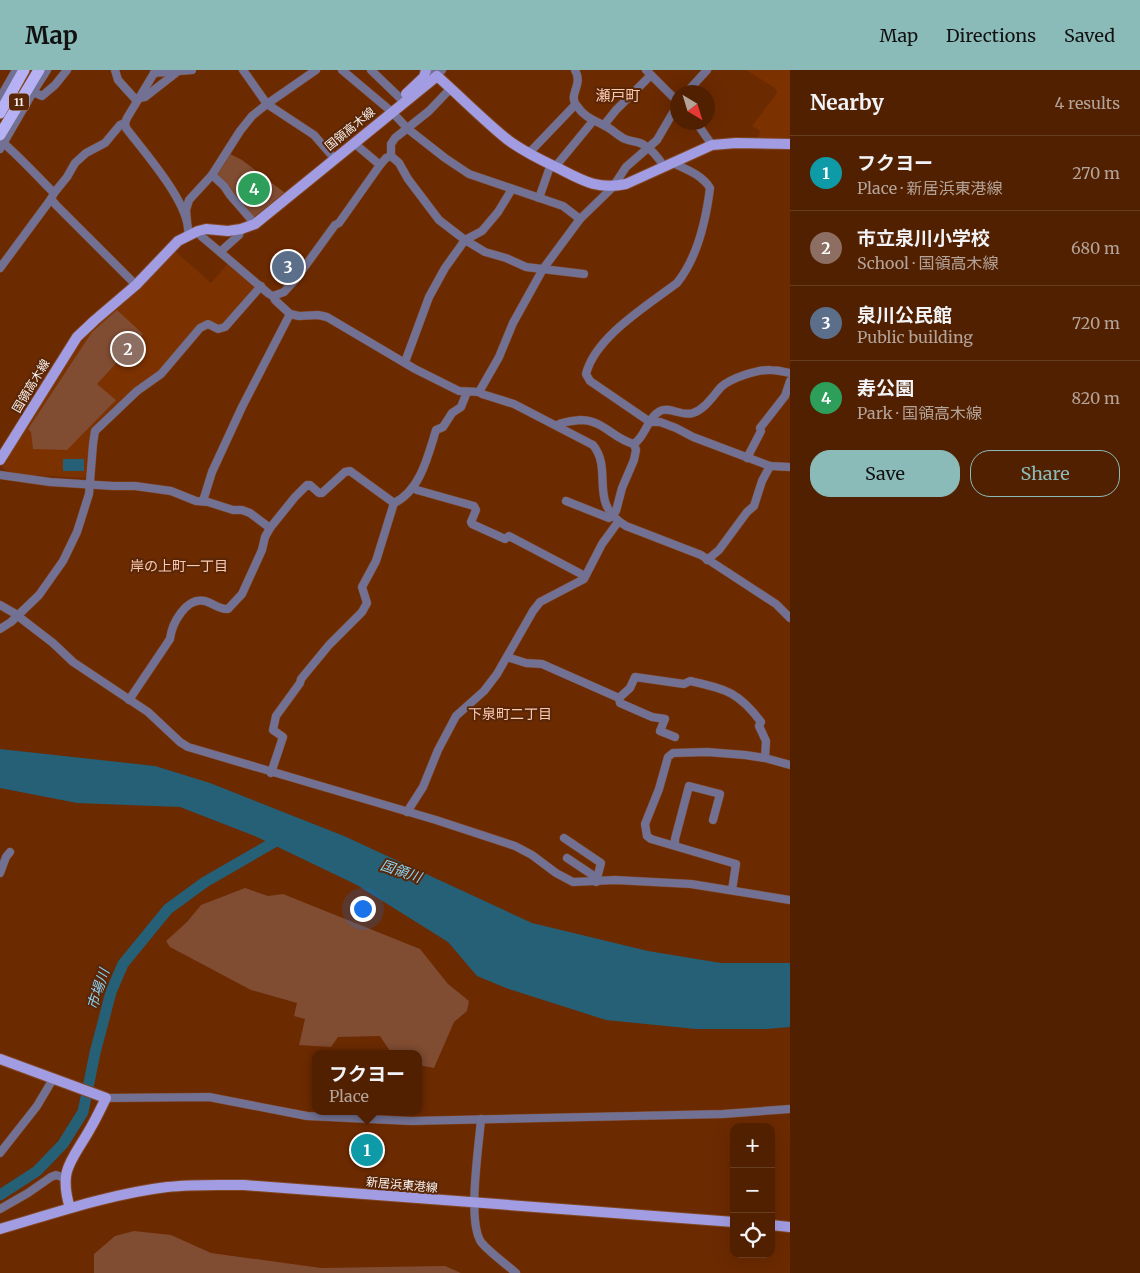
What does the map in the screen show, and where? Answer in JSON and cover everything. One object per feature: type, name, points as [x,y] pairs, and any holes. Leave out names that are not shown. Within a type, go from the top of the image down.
[{"type":"highway","name":"11","points":[[0,113],[24,70]]},
{"type":"highway","name":"11","points":[[1,142],[39,70]]},
{"type":"main road","points":[[397,106],[424,77],[426,70]]},
{"type":"main road","name":"国領高木線","points":[[0,460],[77,337],[94,320],[136,285],[178,241],[193,232],[206,229],[228,231],[255,224],[437,72],[451,88],[509,140],[529,153],[586,183],[599,186],[613,187],[626,184],[712,145],[736,143],[790,144]]},
{"type":"main road","points":[[0,1059],[103,1096],[91,1128],[70,1162],[65,1178],[65,1193],[70,1208]]},
{"type":"main road","name":"新居浜東港線","points":[[0,1229],[121,1195],[168,1187],[198,1185],[244,1186],[730,1222]]},
{"type":"main road","points":[[775,1225],[790,1226]]},
{"type":"street","points":[[0,98],[16,70]]},
{"type":"street","points":[[47,70],[1,142],[136,285]]},
{"type":"street","points":[[33,92],[42,96],[55,85],[67,70]]},
{"type":"street","points":[[115,70],[118,80],[138,100]]},
{"type":"street","points":[[0,268],[67,177],[75,163],[86,153],[105,143],[120,125],[125,123],[155,71],[177,72],[192,70]]},
{"type":"street","points":[[243,70],[267,104],[314,135],[334,158]]},
{"type":"street","points":[[187,221],[186,210],[189,200],[212,175],[240,131],[252,116],[316,70]]},
{"type":"street","points":[[342,70],[397,106]]},
{"type":"street","points":[[371,70],[397,106],[408,129],[445,158],[469,174],[563,206],[580,219]]},
{"type":"street","points":[[575,70],[578,79],[574,93],[575,105],[585,116],[624,138],[648,147],[668,165],[706,180],[710,188],[700,240],[684,274],[677,283],[608,338],[588,367],[586,374],[590,381],[650,422],[660,422],[693,437],[770,466],[790,467]]},
{"type":"street","points":[[693,85],[707,70]]},
{"type":"street","points":[[138,100],[177,72]]},
{"type":"street","points":[[604,125],[648,73],[670,95]]},
{"type":"street","points":[[451,88],[429,112],[391,144],[392,156],[399,163],[408,179],[439,220],[464,240],[485,252],[506,258],[526,267],[584,274]]},
{"type":"street","points":[[529,153],[575,105]]},
{"type":"street","points":[[479,392],[499,357],[513,323],[543,269],[580,219],[613,187],[626,167],[656,140],[670,116]]},
{"type":"street","points":[[539,198],[553,166],[593,121]]},
{"type":"street","points":[[125,123],[126,128],[163,175],[193,232],[273,296],[290,314],[327,317],[459,391],[479,392],[514,404],[593,445],[597,450],[600,462],[603,499],[615,518],[626,526],[701,555],[776,604],[790,618]]},
{"type":"street","points":[[702,130],[712,145]]},
{"type":"street","points":[[354,143],[380,165]]},
{"type":"street","points":[[273,296],[284,292],[295,280],[335,225],[339,223],[380,165],[386,158],[392,156]]},
{"type":"street","points":[[212,175],[224,186],[255,224]]},
{"type":"street","points":[[405,362],[429,297],[445,268],[464,240],[482,231],[498,212],[512,189]]},
{"type":"street","points":[[220,252],[239,235],[241,229]]},
{"type":"street","points":[[0,629],[18,616],[39,595],[63,560],[77,532],[89,494],[95,431],[137,391],[161,374],[200,328],[208,324],[218,329],[226,327],[261,286]]},
{"type":"street","points":[[203,501],[212,472],[242,407],[290,314]]},
{"type":"street","points":[[634,444],[639,441],[658,412],[665,410],[685,414],[694,413],[732,380],[752,373],[771,370],[790,373]]},
{"type":"street","points":[[748,458],[761,432],[760,428],[779,404],[790,381]]},
{"type":"street","points":[[271,773],[283,737],[273,730],[276,716],[312,665],[362,612],[367,603],[362,587],[376,561],[394,504],[413,488],[424,467],[436,430],[443,427],[452,413],[461,407],[467,392]]},
{"type":"street","points":[[557,426],[566,421],[590,420],[634,444]]},
{"type":"street","points":[[407,812],[423,787],[438,750],[456,716],[484,691],[497,674],[540,602],[580,582],[585,576],[615,518],[622,488],[634,460],[636,450],[634,444]]},
{"type":"street","points":[[707,560],[719,550],[754,506],[762,480],[770,466]]},
{"type":"street","points":[[129,700],[170,639],[172,627],[190,604],[198,601],[206,602],[224,610],[228,609],[242,594],[270,528],[307,485],[310,485],[319,493],[345,472],[350,471],[394,504]]},
{"type":"street","points":[[0,475],[50,482],[154,488],[171,491],[196,501],[203,501],[233,510],[242,510],[250,513],[270,528]]},
{"type":"street","points":[[413,488],[474,506],[476,510],[471,522],[472,524],[505,539],[509,536],[585,576]]},
{"type":"street","points":[[566,501],[609,518],[615,518]]},
{"type":"street","points":[[0,605],[18,616],[73,662],[148,712],[180,742],[188,747],[515,846],[567,879],[582,882],[615,880],[691,884],[790,900]]},
{"type":"street","points":[[507,657],[526,663],[542,664],[618,698],[620,704],[652,717],[665,719],[660,732],[675,737]]},
{"type":"street","points":[[618,698],[630,688],[636,677],[684,684],[690,681],[725,689],[750,706],[761,722],[759,726],[766,741],[765,758]]},
{"type":"street","points":[[732,890],[736,864],[651,839],[647,836],[645,824],[659,789],[668,757],[673,753],[706,752],[765,758],[790,765]]},
{"type":"street","points":[[675,845],[674,839],[689,786],[720,794],[713,820]]},
{"type":"street","points":[[564,838],[601,863],[596,880]]},
{"type":"street","points":[[0,873],[10,852]]},
{"type":"street","points":[[567,858],[596,880]]},
{"type":"street","points":[[0,1153],[37,1106],[55,1079]]},
{"type":"street","points":[[103,1096],[209,1097],[307,1116],[411,1121],[723,1114],[790,1109]]},
{"type":"street","points":[[481,1119],[474,1204],[475,1225],[481,1242],[516,1273]]},
{"type":"street","points":[[0,1209],[28,1193],[51,1176],[56,1175],[65,1178]]},
{"type":"shaded area","points":[[746,70],[790,70],[790,140],[758,139],[760,131],[752,126],[777,93],[775,88]]},
{"type":"shaded area","points":[[230,154],[242,160],[285,193],[254,217],[217,175]]},
{"type":"shaded area","points":[[175,251],[211,283],[228,263],[257,288],[224,325],[217,326],[206,321],[162,368],[132,390],[94,428],[87,476],[84,478],[13,474],[2,468],[55,380],[90,330],[147,281]]},
{"type":"shaded area","points":[[117,310],[143,334],[97,384],[116,400],[67,450],[33,449],[31,432],[28,429],[92,332]]},
{"type":"shaded area","points":[[245,888],[268,896],[283,894],[420,949],[448,984],[469,1001],[467,1011],[454,1022],[434,1068],[422,1066],[422,1050],[389,1050],[380,1036],[338,1037],[331,1047],[299,1045],[305,1019],[294,1016],[297,1003],[251,990],[170,947],[166,941],[187,922],[201,905]]},
{"type":"shaded area","points":[[134,1231],[171,1235],[211,1253],[321,1268],[445,1266],[461,1273],[94,1273],[94,1254],[115,1236]]},
{"type":"water","points":[[63,459],[84,459],[84,471],[63,471]]},
{"type":"water","name":"国領川","points":[[0,749],[155,766],[210,783],[344,836],[532,923],[648,951],[721,963],[790,963],[790,1027],[767,1029],[696,1029],[606,1020],[506,988],[477,976],[448,942],[357,885],[257,837],[180,807],[77,803],[0,788]]},
{"type":"waterway","name":"市場川","points":[[0,1195],[37,1171],[63,1144],[83,1112],[95,1053],[111,992],[123,964],[168,909],[205,882],[283,837]]},
{"type":"place","name":"寿公園","points":[[254,189]]},
{"type":"place","name":"泉川公民館","points":[[288,267]]},
{"type":"place","name":"市立泉川小学校","points":[[128,349]]},
{"type":"place","name":"フクヨー","points":[[367,1150]]},
{"type":"district","name":"瀬戸町","points":[[618,96]]},
{"type":"district","name":"岸の上町一丁目","points":[[179,566]]},
{"type":"district","name":"下泉町二丁目","points":[[510,714]]}]
